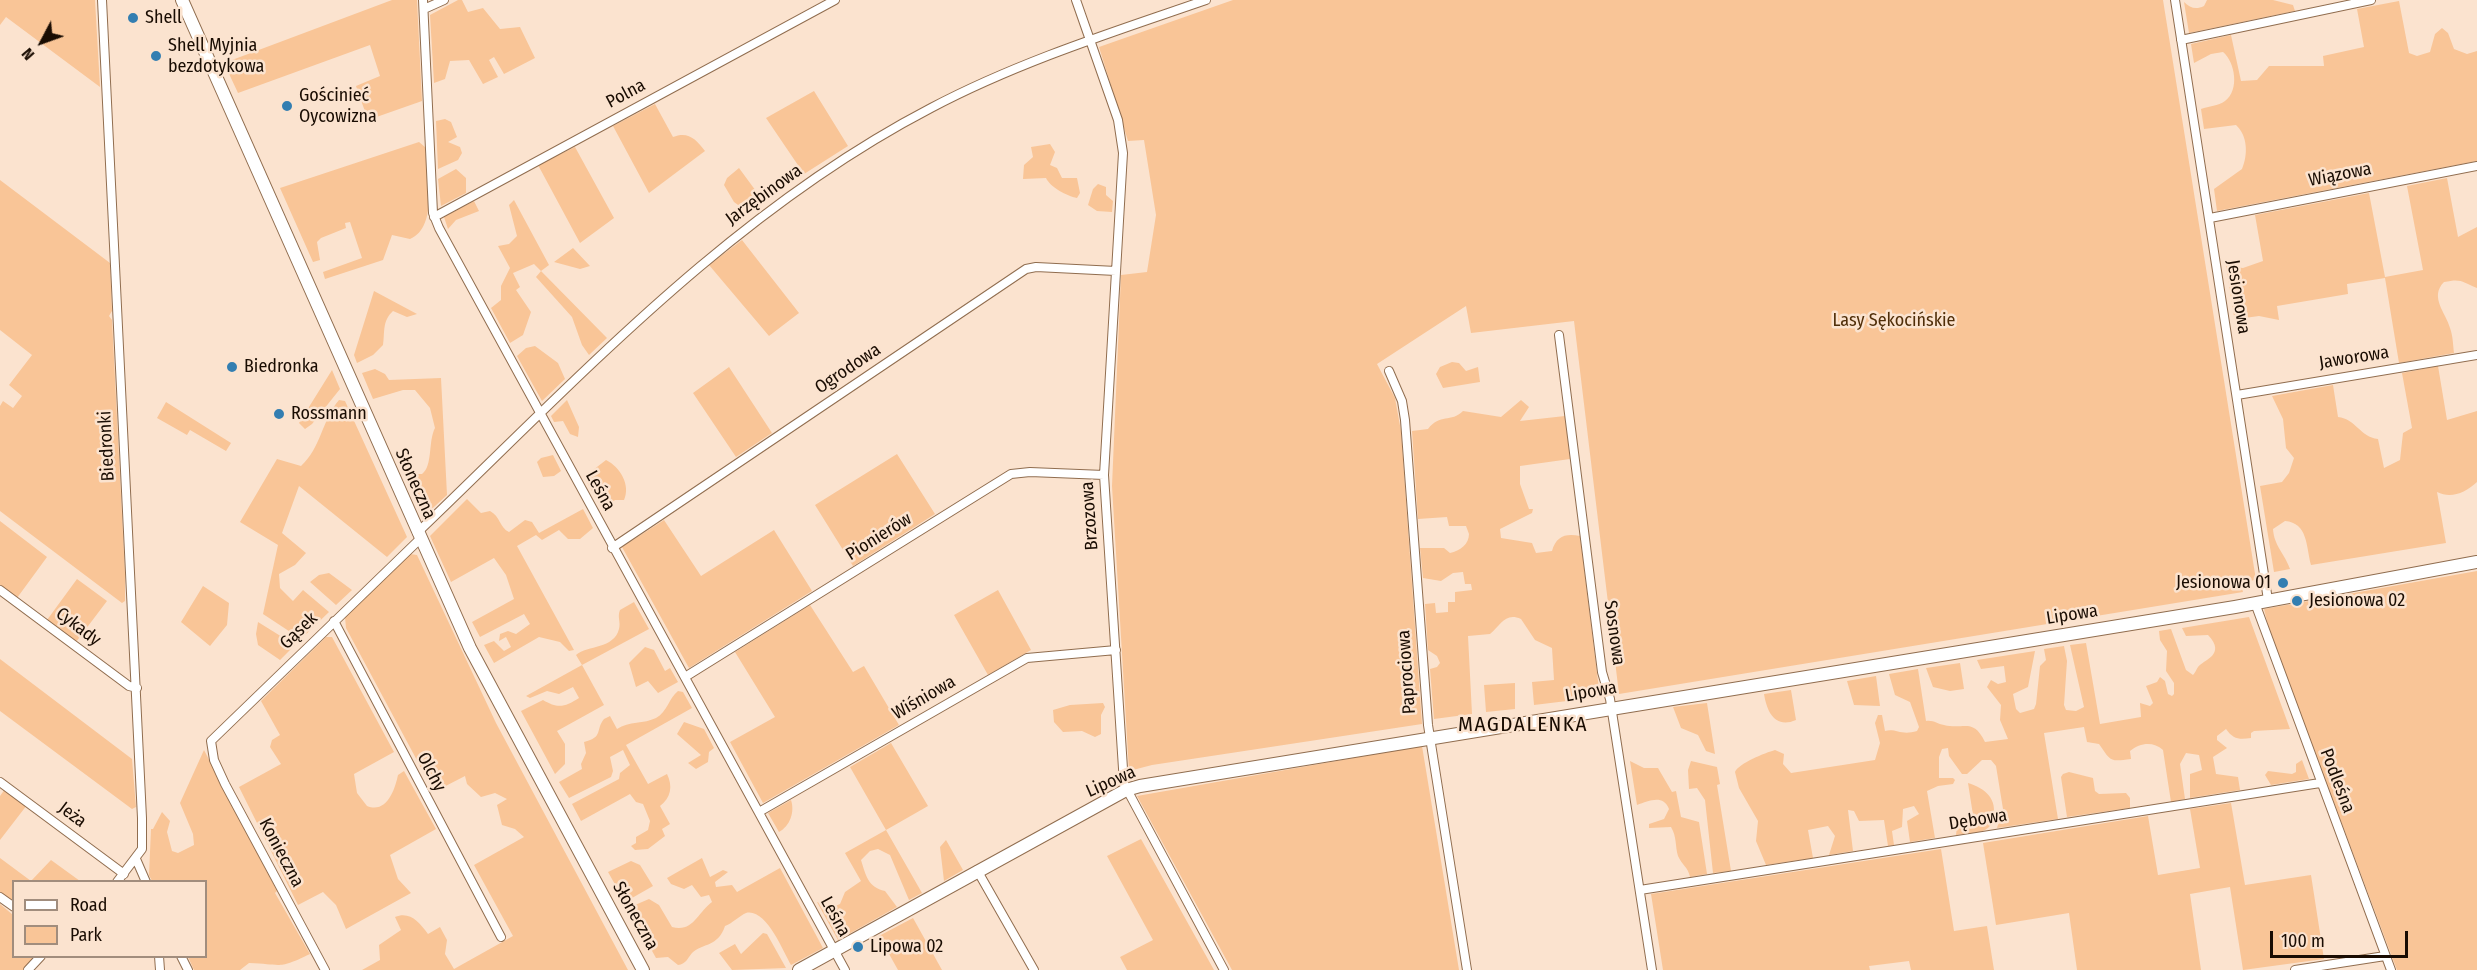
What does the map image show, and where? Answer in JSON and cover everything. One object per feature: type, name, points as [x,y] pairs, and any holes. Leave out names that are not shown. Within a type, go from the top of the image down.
[{"type":"street","name":"Biedronki","points":[[102,0],[137,688],[142,849],[136,859]]},
{"type":"street","name":"Słoneczna","points":[[182,0],[418,536],[488,686],[643,970]]},
{"type":"street","points":[[423,5],[444,0]]},
{"type":"street","name":"Polna","points":[[434,217],[835,0]]},
{"type":"street","name":"Brzozowa","points":[[1076,0],[1119,120],[1123,141],[1124,167],[1104,475],[1126,790],[1224,970]]},
{"type":"street","name":"Jarzębinowa","points":[[418,536],[539,414],[696,269],[830,167],[930,108],[972,88],[1090,40],[1206,0]]},
{"type":"street","name":"Jesionowa","points":[[2175,0],[2268,600]]},
{"type":"street","points":[[2181,40],[2371,0]]},
{"type":"street","name":"Leśna","points":[[423,5],[434,217],[612,548],[845,970]]},
{"type":"street","name":"Wiązowa","points":[[2210,218],[2477,166]]},
{"type":"street","name":"Ogrodowa","points":[[612,548],[1026,269],[1036,267],[1116,271]]},
{"type":"street","name":"Sosnowa","points":[[1558,335],[1602,672],[1611,707],[1652,970]]},
{"type":"street","name":"Jaworowa","points":[[2237,395],[2477,355]]},
{"type":"street","name":"Paprociowa","points":[[1389,371],[1402,401],[1405,420],[1429,737],[1467,970]]},
{"type":"street","name":"Pionierów","points":[[684,677],[1011,474],[1030,472],[1104,475]]},
{"type":"street","name":"Gąsek","points":[[212,751],[211,741],[218,732],[334,621],[418,536]]},
{"type":"street","name":"Lipowa","points":[[799,970],[977,870],[1126,790],[1140,786],[2255,603],[2477,562]]},
{"type":"street","name":"Cykady","points":[[0,590],[129,686],[137,688]]},
{"type":"street","name":"Podleśna","points":[[2255,603],[2391,970]]},
{"type":"street","name":"Olchy","points":[[334,621],[501,937]]},
{"type":"street","name":"Wiśniowa","points":[[759,812],[1027,658],[1116,650]]},
{"type":"street","name":"Konieczna","points":[[212,751],[225,784],[325,970]]},
{"type":"street","name":"Jeża","points":[[0,782],[120,878]]},
{"type":"street","name":"Dębowa","points":[[1640,890],[2320,783]]},
{"type":"street","points":[[120,878],[136,859],[145,880]]},
{"type":"street","points":[[977,870],[1034,970]]},
{"type":"street","points":[[2295,970],[2385,956]]},
{"type":"street","points":[[28,970],[40,958]]},
{"type":"green space","points":[[0,0],[95,0],[100,87],[6,17],[0,25]]},
{"type":"green space","points":[[392,0],[417,0],[422,101],[368,120],[356,86],[380,76],[370,45],[238,93],[224,63]]},
{"type":"green space","points":[[462,0],[468,12],[483,8],[500,29],[520,27],[535,58],[504,74],[494,57],[489,60],[498,77],[483,84],[469,60],[450,61],[445,79],[434,83],[430,15]]},
{"type":"green space","name":"Lasy Sękocińskie","points":[[1233,0],[2163,0],[2256,580],[2240,582],[2243,592],[1619,694],[1574,321],[1471,333],[1466,306],[1377,364],[1395,398],[1401,431],[1422,724],[1152,765],[1129,771],[1112,486],[1121,275],[1147,272],[1156,215],[1144,140],[1128,141],[1099,47]]},
{"type":"green space","points":[[2207,0],[2273,0],[2293,5],[2295,11],[2189,33],[2184,2],[2191,7],[2198,8],[2204,6]]},
{"type":"green space","points":[[2399,1],[2409,53],[2417,56],[2430,52],[2435,34],[2442,28],[2448,33],[2454,49],[2467,54],[2477,51],[2477,161],[2217,211],[2214,189],[2242,169],[2246,146],[2243,135],[2236,125],[2204,129],[2201,109],[2225,101],[2230,96],[2234,83],[2233,69],[2223,52],[2211,54],[2194,63],[2191,44],[2231,35],[2241,81],[2257,80],[2269,66],[2324,66],[2323,56],[2364,47],[2357,9]]},
{"type":"green space","points":[[814,91],[848,146],[804,174],[766,118]]},
{"type":"green space","points":[[655,104],[673,137],[683,135],[691,137],[705,151],[649,193],[613,126]]},
{"type":"green space","points":[[445,119],[451,122],[457,137],[448,142],[460,147],[462,153],[458,160],[438,169],[436,121]]},
{"type":"green space","points":[[419,142],[425,147],[429,198],[425,223],[419,233],[410,239],[392,235],[383,260],[325,279],[323,272],[362,258],[350,222],[345,223],[346,228],[321,238],[317,242],[320,260],[313,262],[280,188]]},
{"type":"green space","points":[[1050,144],[1055,152],[1050,165],[1057,168],[1062,178],[1077,178],[1080,193],[1077,198],[1059,191],[1046,178],[1023,179],[1024,165],[1033,157],[1031,147]]},
{"type":"green space","points":[[575,147],[614,218],[580,243],[538,165]]},
{"type":"green space","points":[[739,168],[764,202],[749,213],[734,202],[724,185],[727,178]]},
{"type":"green space","points":[[456,169],[466,178],[466,193],[441,206],[438,179]]},
{"type":"green space","points":[[2447,178],[2458,237],[2477,227],[2477,288],[2455,280],[2444,282],[2438,293],[2440,305],[2451,331],[2454,353],[2399,363],[2385,278],[2347,284],[2348,294],[2277,306],[2279,320],[2259,316],[2237,319],[2234,316],[2226,266],[2243,268],[2263,261],[2255,215],[2369,193],[2385,277],[2423,270],[2407,186]]},
{"type":"green space","points":[[0,180],[110,263],[112,311],[109,316],[112,320],[125,574],[125,601],[122,603],[0,511],[0,406],[3,401],[13,408],[22,396],[9,385],[32,355],[0,330]]},
{"type":"green space","points":[[1098,184],[1106,187],[1106,195],[1113,201],[1112,212],[1097,211],[1088,205],[1093,189]]},
{"type":"green space","points":[[514,200],[549,265],[541,271],[534,264],[513,273],[520,287],[516,290],[531,312],[523,335],[510,343],[491,308],[501,300],[501,286],[510,268],[498,246],[509,244],[517,236],[509,205]]},
{"type":"green space","points":[[474,201],[479,211],[456,220],[448,229],[444,217]]},
{"type":"green space","points":[[742,240],[799,313],[769,336],[709,265]]},
{"type":"green space","points":[[573,248],[590,266],[580,269],[554,262]]},
{"type":"green space","points":[[541,271],[607,338],[589,355],[582,345],[572,317],[536,277]]},
{"type":"green space","points":[[374,291],[417,314],[407,317],[393,311],[386,323],[383,345],[373,355],[357,363],[354,355]]},
{"type":"green space","points":[[535,346],[558,363],[565,379],[542,401],[517,356],[526,348]]},
{"type":"green space","points":[[1452,362],[1459,363],[1466,371],[1478,367],[1480,382],[1443,388],[1436,374],[1440,367]]},
{"type":"green space","points":[[2438,366],[2447,420],[2477,411],[2477,482],[2458,494],[2447,495],[2437,492],[2446,543],[2311,565],[2302,531],[2293,523],[2285,521],[2273,529],[2275,540],[2290,569],[2274,572],[2260,486],[2282,482],[2289,473],[2294,458],[2286,448],[2283,419],[2272,396],[2333,385],[2338,417],[2349,421],[2372,438],[2378,439],[2384,468],[2400,460],[2403,433],[2412,428],[2402,373]]},
{"type":"green space","points":[[729,367],[772,433],[736,457],[693,393]]},
{"type":"green space","points":[[375,369],[385,374],[389,380],[441,378],[447,495],[423,517],[407,480],[413,474],[422,474],[428,465],[435,428],[430,408],[415,390],[403,390],[373,399],[362,373]]},
{"type":"green space","points":[[332,370],[340,389],[312,424],[305,429],[299,423]]},
{"type":"green space","points":[[339,400],[345,401],[407,537],[387,557],[299,486],[282,533],[306,553],[295,565],[279,574],[280,588],[293,601],[303,590],[329,612],[301,639],[263,614],[278,545],[240,522],[277,459],[301,466],[308,459]]},
{"type":"green space","points":[[567,400],[579,427],[578,437],[570,434],[563,421],[554,422],[551,416]]},
{"type":"green space","points":[[1521,400],[1529,407],[1520,421],[1565,416],[1570,459],[1520,466],[1520,484],[1529,509],[1533,509],[1532,513],[1500,529],[1501,538],[1532,543],[1536,553],[1552,551],[1556,542],[1562,537],[1580,536],[1600,697],[1534,705],[1532,682],[1554,680],[1552,648],[1535,640],[1521,619],[1511,617],[1504,620],[1490,634],[1468,636],[1472,714],[1434,719],[1430,669],[1437,667],[1440,663],[1437,656],[1428,650],[1425,604],[1435,603],[1436,613],[1448,612],[1448,602],[1455,602],[1455,592],[1472,590],[1471,584],[1465,584],[1463,572],[1453,573],[1441,581],[1423,578],[1420,548],[1444,548],[1450,553],[1454,552],[1466,544],[1469,534],[1466,526],[1449,526],[1447,517],[1418,519],[1412,431],[1428,429],[1437,421],[1454,417],[1463,411],[1501,417]]},
{"type":"green space","points":[[166,402],[231,443],[226,451],[190,430],[187,435],[157,418]]},
{"type":"green space","points":[[897,454],[935,514],[853,566],[815,505]]},
{"type":"green space","points":[[553,455],[561,471],[554,476],[543,477],[537,462],[541,458]]},
{"type":"green space","points":[[606,460],[616,467],[623,477],[626,494],[624,500],[615,500],[602,509],[584,477]]},
{"type":"green space","points":[[467,499],[481,513],[490,511],[493,513],[509,532],[525,520],[532,522],[539,533],[583,509],[593,528],[580,539],[568,539],[559,530],[542,540],[536,535],[517,546],[574,650],[569,651],[560,642],[539,637],[494,663],[484,645],[494,641],[504,651],[511,647],[506,637],[499,641],[500,634],[508,631],[516,634],[530,624],[524,614],[480,637],[472,622],[514,599],[506,575],[494,558],[451,582],[430,536]]},
{"type":"green space","points":[[664,520],[701,576],[774,530],[812,591],[689,668],[622,547]]},
{"type":"green space","points":[[0,521],[47,557],[17,598],[0,585]]},
{"type":"green space","points":[[410,554],[417,555],[496,723],[628,970],[362,970],[380,960],[379,945],[401,930],[395,917],[405,915],[414,919],[428,934],[440,927],[447,940],[445,954],[454,969],[513,936],[474,865],[524,837],[515,829],[502,825],[497,805],[507,799],[495,793],[481,797],[467,784],[465,776],[434,792],[346,628],[345,617]]},
{"type":"green space","points":[[2477,571],[2477,970],[2397,970],[2270,633],[2264,609]]},
{"type":"green space","points":[[329,573],[352,590],[336,605],[310,582],[319,575]]},
{"type":"green space","points":[[77,579],[107,601],[76,642],[47,620]]},
{"type":"green space","points":[[203,586],[229,603],[227,625],[210,646],[181,622]]},
{"type":"green space","points":[[998,590],[1031,650],[988,675],[954,615]]},
{"type":"green space","points":[[634,602],[649,629],[582,665],[576,655],[612,640],[619,629],[620,610]]},
{"type":"green space","points":[[810,605],[853,672],[864,666],[899,725],[763,803],[730,742],[775,717],[735,652]]},
{"type":"green space","points":[[2249,617],[2290,729],[2254,731],[2251,733],[2251,738],[2243,739],[2234,737],[2226,729],[2217,736],[2217,740],[2227,748],[2213,757],[2216,774],[2238,777],[2240,790],[2190,798],[2190,774],[2202,770],[2199,755],[2186,753],[2180,764],[2185,799],[2171,802],[2163,750],[2159,747],[2151,744],[2138,746],[2130,751],[2131,759],[2114,760],[2099,744],[2087,742],[2084,727],[2044,733],[2058,819],[1997,828],[2003,809],[1996,766],[1991,760],[1982,760],[1967,774],[1962,774],[1949,756],[1948,748],[1942,749],[1939,757],[1939,778],[1955,780],[1953,784],[1938,786],[1927,791],[1935,838],[1910,842],[1907,821],[1919,814],[1914,806],[1903,809],[1902,827],[1892,831],[1894,845],[1888,846],[1884,820],[1859,821],[1854,811],[1848,810],[1853,851],[1829,855],[1835,836],[1828,826],[1808,830],[1813,858],[1766,865],[1756,841],[1758,821],[1739,788],[1735,772],[1747,762],[1775,750],[1784,754],[1783,764],[1791,773],[1875,760],[1880,743],[1875,723],[1878,715],[1882,715],[1885,731],[1911,732],[1917,731],[1919,727],[1910,702],[1895,695],[1889,674],[1918,669],[1926,721],[1972,727],[1981,734],[1985,742],[2008,739],[2000,720],[2001,705],[1987,687],[1991,680],[1998,684],[2006,682],[2004,666],[1981,669],[1977,660],[2035,651],[2028,687],[2013,694],[2016,709],[2020,713],[2034,709],[2036,704],[2040,666],[2046,660],[2044,649],[2064,646],[2067,661],[2064,705],[2066,710],[2076,711],[2084,707],[2070,645],[2086,643],[2100,724],[2141,717],[2140,703],[2150,706],[2153,703],[2146,686],[2157,682],[2160,677],[2165,681],[2168,694],[2172,696],[2174,694],[2174,683],[2166,671],[2167,651],[2160,640],[2159,631],[2171,629],[2186,670],[2193,675],[2198,667],[2212,656],[2215,647],[2208,635],[2186,636],[2182,628]]},
{"type":"green space","points":[[258,622],[295,645],[280,660],[258,645],[256,634]]},
{"type":"green space","points":[[326,637],[332,637],[394,752],[354,774],[357,793],[367,806],[374,808],[380,806],[389,799],[398,775],[404,771],[436,829],[390,855],[398,879],[411,893],[346,929],[336,905],[323,892],[298,905],[239,787],[281,764],[270,747],[272,740],[280,735],[261,701]]},
{"type":"green space","points":[[645,647],[654,650],[665,671],[670,668],[678,682],[658,693],[648,681],[636,687],[629,663]]},
{"type":"green space","points":[[0,659],[132,759],[136,807],[132,809],[0,711]]},
{"type":"green space","points":[[1960,663],[1964,689],[1950,691],[1933,687],[1926,668]]},
{"type":"green space","points":[[582,665],[604,705],[557,731],[565,744],[565,764],[555,774],[521,711],[543,700],[561,706],[579,698],[573,687],[559,694],[547,691],[530,698],[526,696]]},
{"type":"green space","points":[[1876,676],[1880,706],[1854,705],[1847,681]]},
{"type":"green space","points":[[1515,683],[1515,709],[1486,712],[1484,685]]},
{"type":"green space","points":[[1791,690],[1796,720],[1783,722],[1777,720],[1767,707],[1764,694]]},
{"type":"green space","points":[[678,691],[683,692],[692,708],[626,745],[648,784],[667,774],[670,783],[669,796],[660,806],[670,824],[662,829],[665,836],[648,849],[635,850],[631,846],[636,843],[636,837],[648,830],[650,821],[643,804],[636,802],[630,794],[581,821],[572,804],[619,779],[620,773],[630,765],[623,750],[610,757],[613,771],[611,777],[569,798],[559,782],[582,769],[581,764],[586,753],[584,742],[597,735],[604,719],[610,716],[617,729],[651,720],[663,712]]},
{"type":"green space","points":[[1103,703],[1105,707],[1101,715],[1101,734],[1095,737],[1082,731],[1063,732],[1054,722],[1053,710],[1070,705]]},
{"type":"green space","points":[[1707,703],[1715,754],[1706,751],[1698,735],[1681,728],[1673,707]]},
{"type":"green space","points":[[684,722],[704,729],[714,748],[709,752],[708,762],[696,769],[688,763],[701,755],[677,734]]},
{"type":"green space","points":[[891,743],[928,806],[886,830],[850,767]]},
{"type":"green space","points":[[1422,746],[1459,970],[1232,970],[1137,796]]},
{"type":"green space","points":[[204,750],[277,891],[275,893],[310,954],[280,965],[249,963],[240,970],[194,970],[188,958],[207,958],[207,880],[152,880],[149,875],[151,829],[162,812],[170,821],[167,832],[172,851],[178,853],[194,845],[193,834],[180,803]]},
{"type":"green space","points":[[2302,760],[2309,779],[2271,785],[2265,775],[2268,771],[2292,774],[2296,772],[2296,764]]},
{"type":"green space","points":[[1630,761],[1644,768],[1658,768],[1672,792],[1676,791],[1681,817],[1699,822],[1707,874],[1690,877],[1678,856],[1671,827],[1649,828],[1649,824],[1664,819],[1669,809],[1663,801],[1659,800],[1637,805]]},
{"type":"green space","points":[[1691,761],[1717,767],[1720,784],[1717,785],[1731,871],[1713,873],[1705,800],[1697,788],[1689,789],[1688,770]]},
{"type":"green space","points":[[2069,772],[2093,778],[2095,791],[2099,794],[2126,793],[2130,798],[2130,808],[2067,817],[2061,777]]},
{"type":"green space","points":[[1968,783],[1989,795],[1994,805],[1993,820],[1985,830],[1956,835],[1958,819],[1973,815]]},
{"type":"green space","points":[[5,789],[27,805],[0,840],[0,796]]},
{"type":"green space","points":[[791,800],[791,818],[779,832],[768,813]]},
{"type":"green space","points":[[2231,803],[2245,885],[2311,875],[2324,959],[2243,970],[2230,887],[2190,894],[2201,970],[2077,970],[2069,913],[1996,925],[1983,843],[2148,816],[2158,875],[2200,868],[2190,809]]},
{"type":"green space","points":[[886,830],[922,893],[909,900],[890,855],[878,849],[870,851],[861,860],[866,876],[871,884],[885,891],[897,907],[838,940],[817,902],[833,907],[840,904],[845,892],[861,881],[845,853]]},
{"type":"green space","points":[[1141,839],[1214,970],[1127,970],[1120,957],[1153,940],[1107,856]]},
{"type":"green space","points":[[946,840],[963,870],[944,881],[940,847]]},
{"type":"green space","points":[[1941,849],[1954,931],[1987,926],[1994,970],[1911,970],[1909,961],[1869,966],[1870,970],[1663,970],[1651,894]]},
{"type":"green space","points":[[0,858],[30,880],[12,880],[12,903],[0,894]]},
{"type":"green space","points":[[702,858],[710,877],[723,870],[728,872],[715,882],[716,887],[732,885],[737,892],[780,868],[823,948],[791,965],[767,924],[753,913],[746,913],[725,926],[718,938],[696,950],[683,964],[678,965],[668,957],[656,958],[628,908],[649,899],[659,905],[672,927],[685,927],[690,924],[712,902],[709,895],[701,897],[692,885],[684,889],[671,884],[667,878]]},
{"type":"green space","points":[[51,860],[79,880],[32,880]]},
{"type":"green space","points":[[631,861],[640,865],[653,886],[625,902],[608,872]]},
{"type":"green space","points":[[0,904],[12,914],[12,958],[34,958],[23,970],[0,970]]},
{"type":"green space","points":[[913,918],[942,970],[898,970],[879,936]]},
{"type":"green space","points":[[763,933],[767,934],[786,968],[732,970],[719,953],[735,944],[741,954]]},
{"type":"place","name":"Shell","points":[[133,18]]},
{"type":"place","name":"Shell Myjnia bezdotykowa","points":[[156,56]]},
{"type":"place","name":"Gościnieć Oycowizna","points":[[287,106]]},
{"type":"place","name":"Biedronka","points":[[232,367]]},
{"type":"place","name":"Rossmann","points":[[279,414]]},
{"type":"place","name":"Jesionowa 01","points":[[2283,583]]},
{"type":"place","name":"Jesionowa 02","points":[[2297,601]]},
{"type":"place","name":"Lipowa 02","points":[[858,947]]},
{"type":"district","name":"MAGDALENKA","points":[[1523,725]]}]
